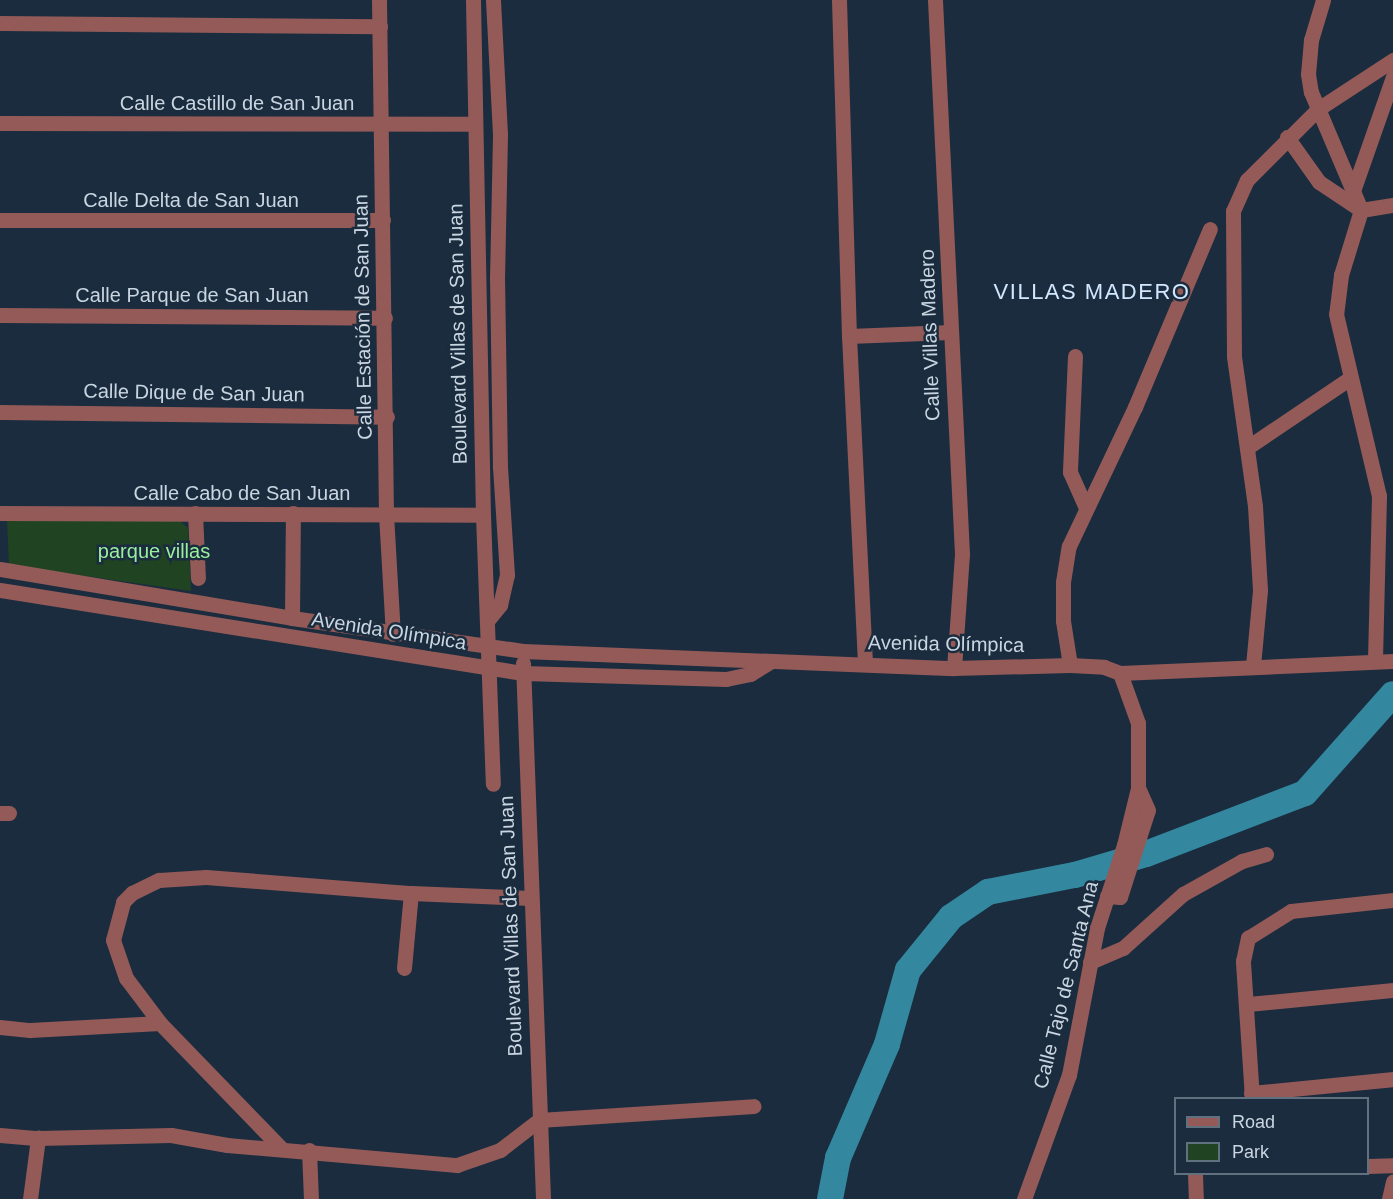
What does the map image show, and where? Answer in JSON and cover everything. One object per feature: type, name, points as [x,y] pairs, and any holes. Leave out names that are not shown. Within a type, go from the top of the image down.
[{"type":"street","name":"Calle Estación de San Juan","points":[[379,0],[387,417],[386,514],[393,634]]},
{"type":"street","name":"Boulevard Villas de San Juan","points":[[473,0],[483,515],[493,784]]},
{"type":"street","points":[[488,621],[500,605],[507,576],[497,302],[500,134],[493,0]]},
{"type":"street","points":[[839,0],[849,336],[865,664]]},
{"type":"street","name":"Calle Villas Madero","points":[[935,0],[947,179],[950,332],[962,554],[954,668]]},
{"type":"street","points":[[1323,0],[1311,40],[1308,74],[1318,109],[1361,210],[1341,276],[1336,314],[1349,379],[1378,496],[1375,661]]},
{"type":"street","points":[[0,23],[380,26]]},
{"type":"street","points":[[1253,666],[1260,590],[1248,447],[1234,356],[1233,211],[1247,180],[1287,137],[1318,109],[1393,60]]},
{"type":"street","points":[[1353,191],[1393,77]]},
{"type":"street","name":"Calle Castillo de San Juan","points":[[0,123],[475,124]]},
{"type":"street","points":[[1287,137],[1319,182],[1361,210],[1393,205]]},
{"type":"street","name":"Calle Delta de San Juan","points":[[0,220],[382,220]]},
{"type":"street","points":[[1070,664],[1063,621],[1063,582],[1069,546],[1135,407],[1210,229]]},
{"type":"street","name":"Calle Parque de San Juan","points":[[0,315],[385,318]]},
{"type":"street","points":[[849,336],[950,332]]},
{"type":"street","points":[[1075,356],[1070,472],[1086,508]]},
{"type":"street","points":[[1248,447],[1349,379]]},
{"type":"street","name":"Calle Dique de San Juan","points":[[0,412],[387,417]]},
{"type":"street","name":"Calle Cabo de San Juan","points":[[0,513],[483,515]]},
{"type":"street","points":[[195,513],[198,578]]},
{"type":"street","points":[[292,618],[294,513]]},
{"type":"street","name":"Avenida Olímpica","points":[[0,568],[292,618],[523,651],[954,668],[1070,664],[1104,667],[1120,673],[1393,661]]},
{"type":"street","name":"Avenida Olímpica","points":[[0,591],[523,673],[726,679],[750,674],[770,662]]},
{"type":"street","name":"Boulevard Villas de San Juan","points":[[523,651],[530,898],[543,1199]]},
{"type":"street","name":"Calle Tajo de Santa Ana","points":[[1024,1199],[1069,1075],[1090,962],[1113,897],[1138,788],[1138,723],[1120,673]]},
{"type":"street","points":[[1113,897],[1148,810],[1138,788]]},
{"type":"street","points":[[1090,962],[1123,948],[1183,894],[1242,861],[1266,854]]},
{"type":"street","points":[[280,1148],[160,1023],[126,978],[113,940],[123,902],[141,887],[180,877],[411,893],[530,898]]},
{"type":"street","points":[[404,968],[411,893]]},
{"type":"street","points":[[1393,900],[1292,911],[1257,929],[1244,950],[1252,1096],[1393,1079]]},
{"type":"street","points":[[1248,1004],[1393,990]]},
{"type":"street","points":[[0,1027],[30,1030],[160,1023]]},
{"type":"street","points":[[0,1135],[38,1138],[135,1134],[457,1165],[500,1150],[539,1120],[754,1106]]},
{"type":"street","points":[[30,1199],[38,1138]]},
{"type":"street","points":[[309,1150],[311,1199]]},
{"type":"street","points":[[1369,1166],[1393,1165]]},
{"type":"street","points":[[1195,1175],[1196,1199]]},
{"type":"street","points":[[1389,1199],[1393,1181]]},
{"type":"green space","name":"parque villas","points":[[175,517],[188,528],[191,591],[9,565],[7,520]]},
{"type":"waterway","points":[[830,1199],[838,1158],[887,1044],[908,970],[951,917],[988,892],[1075,875],[1146,854],[1305,793],[1393,694]]},
{"type":"district","name":"VILLAS MADERO","points":[[1092,292]]}]
